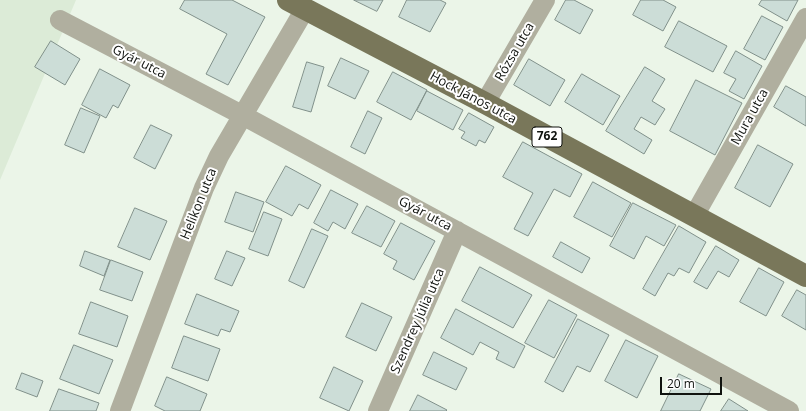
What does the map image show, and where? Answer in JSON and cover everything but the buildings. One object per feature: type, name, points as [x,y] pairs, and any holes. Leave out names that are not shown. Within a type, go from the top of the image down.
[{"type":"main road","name":"Hock János utca","points":[[297,5],[806,276]]},
{"type":"street","name":"Rózsa utca","points":[[485,104],[545,0]]},
{"type":"street","name":"Helikon utca","points":[[120,411],[204,188],[219,156],[244,116],[297,5]]},
{"type":"street","name":"Mura utca","points":[[694,216],[806,18]]},
{"type":"street","name":"Gyár utca","points":[[60,20],[244,116],[789,411]]},
{"type":"street","name":"Szendrey Júlia utca","points":[[378,411],[457,231]]},
{"type":"shaded area","points":[[0,0],[76,0],[0,180]]}]
